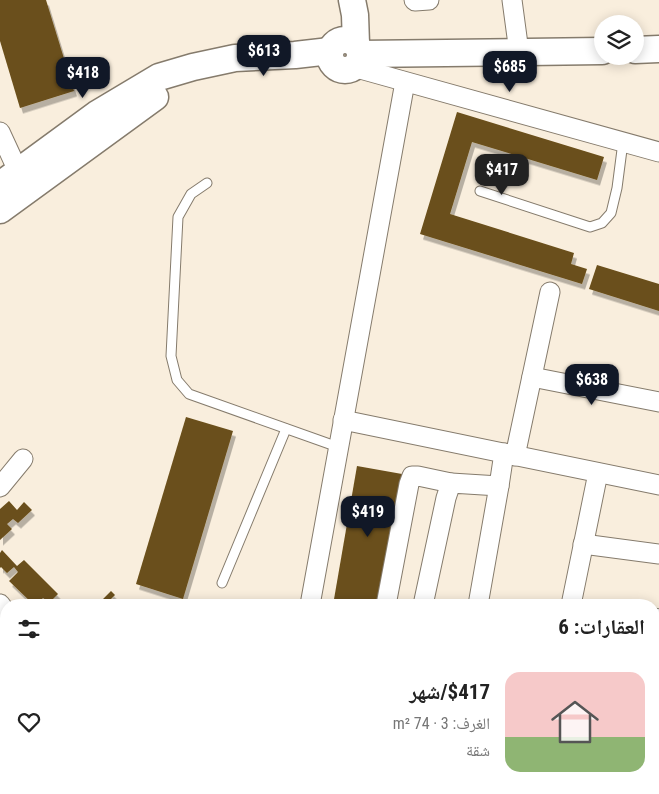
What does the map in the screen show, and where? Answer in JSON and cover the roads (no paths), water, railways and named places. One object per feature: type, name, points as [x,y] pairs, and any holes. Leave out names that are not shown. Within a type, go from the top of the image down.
[{"type":"main road","points":[[338,0],[349,51]]},
{"type":"main road","points":[[349,51],[355,15],[352,0]]},
{"type":"main road","points":[[644,50],[659,49]]},
{"type":"main road","points":[[9,178],[97,114],[159,77],[193,67],[235,58],[349,51],[519,52],[594,50]]},
{"type":"main road","points":[[0,210],[152,100],[193,67]]},
{"type":"street","points":[[414,0],[414,2],[428,0]]},
{"type":"street","points":[[512,0],[519,52]]},
{"type":"street","points":[[349,51],[405,82],[659,152]]},
{"type":"street","points":[[311,599],[405,82]]},
{"type":"street","points":[[0,132],[9,178]]},
{"type":"street","points":[[479,599],[499,486],[532,377],[550,292]]},
{"type":"street","points":[[532,377],[659,402]]},
{"type":"street","points":[[343,420],[659,485]]},
{"type":"street","points":[[0,487],[23,460]]},
{"type":"street","points":[[578,599],[583,544],[598,473]]},
{"type":"street","points":[[387,599],[412,476],[451,483],[499,486]]},
{"type":"street","points":[[424,599],[446,498],[451,483]]},
{"type":"street","points":[[583,544],[659,554]]},
{"type":"lane","points":[[480,191],[590,227],[602,223],[611,213],[617,188],[623,142]]},
{"type":"lane","points":[[208,183],[191,194],[178,218],[171,356],[177,380],[189,394],[338,447]]},
{"type":"lane","points":[[222,583],[286,428]]}]
